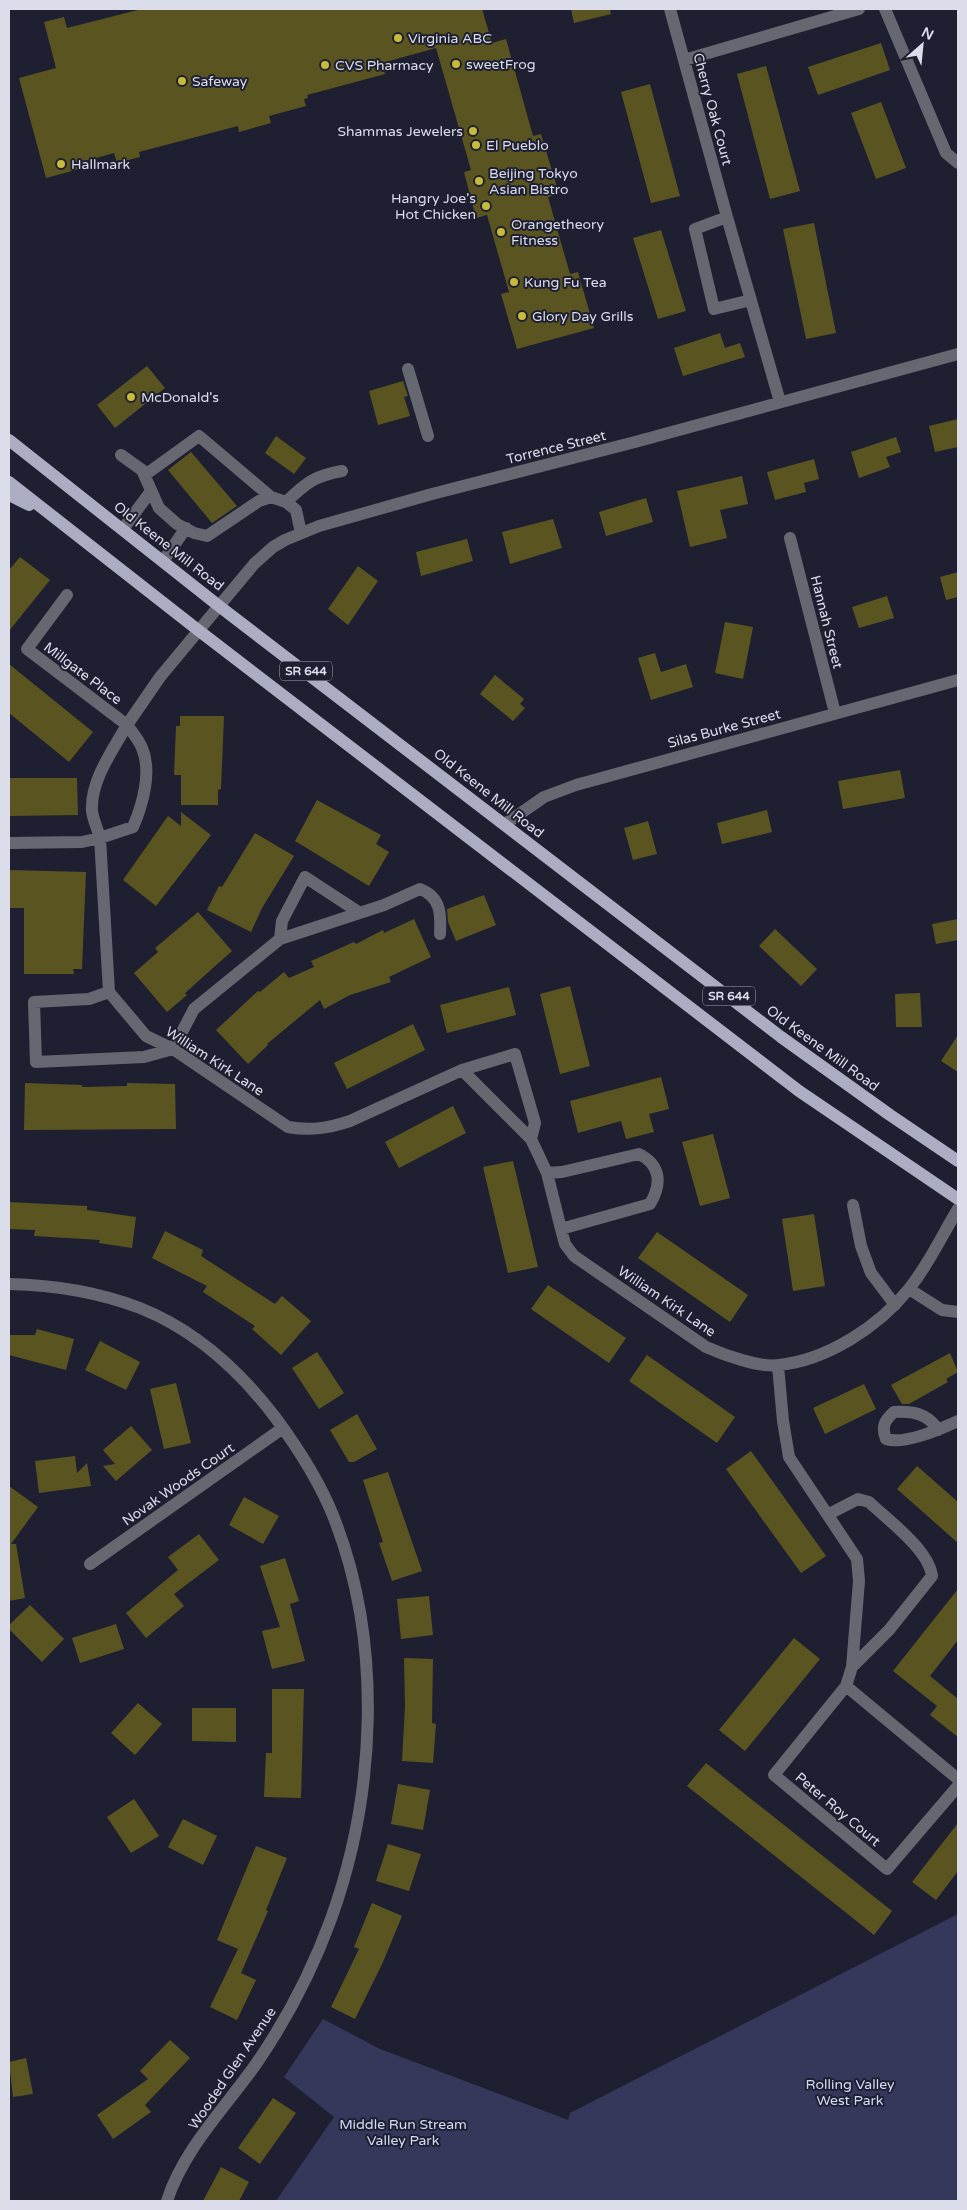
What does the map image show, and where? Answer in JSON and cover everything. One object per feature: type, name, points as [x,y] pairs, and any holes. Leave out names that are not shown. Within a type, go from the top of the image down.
[{"type":"main road","name":"Old Keene Mill Road","points":[[9,440],[219,606],[781,1037],[958,1161]]},
{"type":"main road","name":"SR 644","points":[[9,482],[198,630],[799,1091],[958,1200]]},
{"type":"main road","points":[[9,495],[53,517]]},
{"type":"street","name":"Cherry Oak Court","points":[[670,9],[780,402]]},
{"type":"street","points":[[684,60],[859,9]]},
{"type":"street","points":[[885,9],[946,153],[958,163]]},
{"type":"street","points":[[728,217],[695,229],[714,309],[751,300]]},
{"type":"street","name":"Torrence Street","points":[[198,630],[260,558],[273,547],[319,526],[432,494],[636,442],[958,354]]},
{"type":"street","points":[[408,369],[428,436]]},
{"type":"street","points":[[145,475],[199,436],[271,496],[286,502],[296,510],[301,533]]},
{"type":"street","points":[[121,455],[142,470],[159,508],[194,533],[207,536],[258,501],[271,496]]},
{"type":"street","points":[[286,502],[309,480],[323,474],[342,470]]},
{"type":"street","points":[[122,529],[151,490]]},
{"type":"street","points":[[163,561],[186,528]]},
{"type":"street","name":"Hannah Street","points":[[790,538],[835,713]]},
{"type":"street","name":"Millgate Place","points":[[67,595],[27,649],[126,725]]},
{"type":"street","points":[[198,630],[160,677],[126,725],[103,768],[95,789],[92,812],[100,838],[106,958],[110,992],[89,999],[34,1002],[36,1062],[144,1057],[173,1050],[194,1009],[280,939],[360,913],[420,889],[430,893],[436,899],[441,911],[440,934]]},
{"type":"street","name":"Silas Burke Street","points":[[505,824],[544,797],[576,785],[958,680]]},
{"type":"street","points":[[9,843],[82,842],[133,827],[139,812],[147,766],[142,747],[126,725]]},
{"type":"street","points":[[280,939],[282,921],[305,877],[360,913]]},
{"type":"street","name":"William Kirk Lane","points":[[110,992],[146,1036],[173,1050],[288,1128],[309,1130],[332,1127],[462,1070],[515,1054],[535,1124],[531,1139]]},
{"type":"street","name":"William Kirk Lane","points":[[462,1070],[531,1139],[547,1172],[565,1244],[574,1256],[706,1347],[728,1357],[778,1366]]},
{"type":"street","points":[[547,1172],[562,1172],[639,1154],[649,1159],[657,1172],[658,1190],[650,1204],[561,1229]]},
{"type":"street","points":[[853,1205],[861,1246],[871,1274],[895,1305]]},
{"type":"street","points":[[778,1366],[828,1352],[844,1344],[875,1323],[909,1289],[958,1209]]},
{"type":"street","name":"Wooded Glen Avenue","points":[[9,1284],[56,1286],[100,1295],[141,1309],[165,1320],[206,1345],[235,1370],[284,1428],[320,1487],[341,1538],[359,1613],[365,1667],[367,1727],[363,1784],[352,1845],[342,1884],[315,1959],[281,2026],[190,2154],[167,2201]]},
{"type":"street","points":[[909,1289],[942,1310],[958,1312]]},
{"type":"street","name":"Peter Roy Court","points":[[778,1366],[783,1421],[789,1457],[829,1514],[857,1560],[859,1581],[852,1667],[846,1686],[774,1775],[887,1869],[958,1786]]},
{"type":"street","points":[[938,1430],[958,1421]]},
{"type":"street","name":"Novak Woods Court","points":[[90,1564],[284,1428]]},
{"type":"street","name":"Peter Roy Court","points":[[829,1514],[858,1499],[869,1502],[924,1554],[931,1567],[932,1576],[889,1630],[852,1667]]},
{"type":"street","points":[[846,1686],[958,1779]]},
{"type":"green space","name":"Rolling Valley West Park","points":[[958,1914],[958,2201],[276,2201],[334,2117],[284,2077],[323,2019],[380,2049],[568,2120],[570,2113]]},
{"type":"building","points":[[142,9],[482,9],[492,43],[506,39],[533,136],[541,134],[559,194],[548,197],[570,274],[578,272],[594,328],[517,349],[501,294],[509,292],[487,215],[476,218],[464,172],[471,170],[436,48],[382,63],[385,74],[307,95],[308,98],[304,99],[306,106],[269,116],[271,123],[239,132],[238,126],[139,152],[140,157],[117,163],[114,153],[82,162],[83,168],[46,178],[19,78],[56,68],[44,22],[64,17],[67,28]]},
{"type":"building","points":[[571,9],[610,9],[611,14],[574,23]]},
{"type":"building","points":[[881,43],[890,70],[818,95],[808,67]]},
{"type":"building","points":[[766,66],[800,191],[770,199],[737,74]]},
{"type":"building","points":[[650,84],[680,196],[651,203],[621,92]]},
{"type":"building","points":[[881,102],[906,168],[876,179],[851,113]]},
{"type":"building","points":[[814,223],[836,333],[806,339],[783,229]]},
{"type":"building","points":[[661,230],[686,311],[658,319],[633,238]]},
{"type":"building","points":[[720,333],[725,348],[740,343],[745,357],[683,376],[674,348]]},
{"type":"building","name":"McDonald's","points":[[147,366],[165,388],[115,428],[97,405]]},
{"type":"building","points":[[403,381],[408,396],[404,397],[410,416],[378,425],[369,391]]},
{"type":"building","points":[[958,419],[958,447],[935,452],[929,426]]},
{"type":"building","points":[[276,436],[306,458],[294,474],[265,453]]},
{"type":"building","points":[[896,437],[901,452],[886,457],[890,467],[859,478],[851,452]]},
{"type":"building","points":[[191,452],[237,506],[212,523],[168,470]]},
{"type":"building","points":[[814,459],[819,479],[804,483],[806,492],[775,500],[767,472]]},
{"type":"building","points":[[742,476],[748,504],[720,510],[727,538],[690,547],[677,491]]},
{"type":"building","points":[[646,498],[653,522],[606,536],[599,512]]},
{"type":"building","points":[[553,519],[562,548],[510,564],[502,532]]},
{"type":"building","points":[[467,539],[473,561],[421,576],[416,552]]},
{"type":"building","points":[[20,557],[50,580],[9,631],[9,570]]},
{"type":"building","points":[[358,566],[378,581],[348,625],[328,609]]},
{"type":"building","points":[[958,572],[958,597],[946,600],[940,577]]},
{"type":"building","points":[[887,596],[894,618],[859,628],[852,607]]},
{"type":"building","points":[[725,622],[753,627],[743,679],[715,673]]},
{"type":"building","points":[[655,653],[661,672],[686,664],[693,687],[651,700],[638,658]]},
{"type":"building","points":[[9,664],[93,732],[69,762],[9,713]]},
{"type":"building","points":[[495,675],[524,699],[520,704],[525,708],[513,721],[480,694]]},
{"type":"building","points":[[180,716],[224,716],[221,789],[218,790],[218,805],[181,805],[181,775],[174,775],[176,726],[180,726]]},
{"type":"building","points":[[900,770],[905,798],[843,809],[838,781]]},
{"type":"building","points":[[9,778],[77,778],[78,815],[9,816]]},
{"type":"building","points":[[317,800],[381,835],[376,844],[389,852],[369,886],[295,841]]},
{"type":"building","points":[[767,810],[772,832],[722,844],[717,823]]},
{"type":"building","points":[[181,812],[211,835],[156,906],[123,880],[168,816],[181,826]]},
{"type":"building","points":[[648,821],[657,854],[633,860],[624,828]]},
{"type":"building","points":[[255,833],[294,856],[262,908],[251,932],[207,910],[219,886],[222,887]]},
{"type":"building","points":[[9,870],[86,872],[82,969],[73,969],[74,974],[24,974],[24,908],[9,908]]},
{"type":"building","points":[[484,895],[496,925],[456,941],[448,922],[447,909]]},
{"type":"building","points":[[198,912],[232,951],[185,993],[187,995],[167,1012],[134,973],[158,952],[155,948]]},
{"type":"building","points":[[414,919],[431,957],[389,977],[391,982],[350,995],[324,1009],[320,1000],[267,1044],[248,1064],[216,1030],[258,991],[260,992],[284,972],[289,978],[314,967],[311,961],[354,942],[356,944],[383,930],[384,933]]},
{"type":"building","points":[[958,919],[958,940],[936,944],[932,924]]},
{"type":"building","points":[[775,929],[817,969],[801,986],[759,946]]},
{"type":"building","points":[[570,986],[590,1066],[560,1074],[540,994]]},
{"type":"building","points":[[509,987],[516,1015],[447,1033],[440,1005]]},
{"type":"building","points":[[920,993],[922,1027],[896,1027],[895,994]]},
{"type":"building","points":[[413,1024],[425,1050],[347,1089],[334,1063]]},
{"type":"building","points":[[958,1035],[958,1072],[941,1061]]},
{"type":"building","points":[[661,1077],[669,1109],[649,1114],[654,1132],[626,1139],[621,1121],[578,1133],[570,1101]]},
{"type":"building","points":[[25,1083],[82,1085],[82,1087],[127,1086],[127,1083],[175,1084],[176,1129],[24,1130]]},
{"type":"building","points":[[453,1106],[466,1133],[399,1168],[385,1142]]},
{"type":"building","points":[[713,1134],[730,1198],[700,1206],[682,1142]]},
{"type":"building","points":[[513,1161],[538,1267],[508,1273],[483,1167]]},
{"type":"building","points":[[9,1202],[87,1206],[87,1210],[136,1217],[132,1248],[99,1243],[100,1240],[34,1236],[35,1230],[9,1229]]},
{"type":"building","points":[[814,1214],[825,1286],[793,1291],[782,1219]]},
{"type":"building","points":[[165,1231],[203,1250],[201,1256],[275,1304],[282,1296],[311,1321],[281,1355],[252,1329],[255,1326],[203,1292],[207,1286],[152,1258]]},
{"type":"building","points":[[657,1232],[748,1295],[730,1322],[638,1258]]},
{"type":"building","points":[[548,1285],[626,1338],[609,1363],[531,1309]]},
{"type":"building","points":[[37,1329],[74,1339],[66,1370],[9,1355],[9,1335],[35,1335]]},
{"type":"building","points":[[100,1341],[140,1362],[126,1390],[85,1370]]},
{"type":"building","points":[[317,1352],[344,1393],[319,1409],[292,1368]]},
{"type":"building","points":[[950,1353],[958,1372],[946,1379],[948,1382],[909,1404],[902,1404],[891,1385]]},
{"type":"building","points":[[647,1355],[735,1417],[717,1443],[629,1381]]},
{"type":"building","points":[[176,1383],[191,1443],[164,1449],[150,1389]]},
{"type":"building","points":[[864,1384],[876,1409],[825,1434],[813,1408]]},
{"type":"building","points":[[357,1414],[377,1449],[354,1462],[349,1462],[330,1430]]},
{"type":"building","points":[[131,1426],[152,1450],[116,1481],[103,1466],[115,1464],[103,1450]]},
{"type":"building","points":[[751,1451],[826,1556],[801,1573],[726,1469]]},
{"type":"building","points":[[75,1456],[77,1473],[87,1463],[91,1486],[39,1493],[35,1461]]},
{"type":"building","points":[[917,1466],[958,1502],[958,1543],[897,1489]]},
{"type":"building","points":[[388,1472],[422,1571],[392,1581],[379,1543],[383,1542],[363,1480]]},
{"type":"building","points":[[9,1486],[38,1507],[11,1544],[16,1544],[25,1598],[9,1601]]},
{"type":"building","points":[[244,1497],[279,1516],[263,1544],[229,1525]]},
{"type":"building","points":[[199,1534],[219,1560],[174,1594],[184,1606],[146,1638],[126,1613],[178,1570],[168,1557]]},
{"type":"building","points":[[285,1558],[299,1601],[290,1604],[305,1661],[272,1669],[262,1631],[280,1627],[260,1566]]},
{"type":"building","points":[[958,1589],[958,1640],[930,1676],[958,1699],[958,1737],[930,1715],[937,1706],[893,1671]]},
{"type":"building","points":[[429,1596],[433,1635],[401,1639],[397,1599]]},
{"type":"building","points":[[30,1605],[64,1639],[42,1662],[9,1629],[9,1625]]},
{"type":"building","points":[[116,1624],[124,1649],[80,1663],[72,1638]]},
{"type":"building","points":[[794,1638],[820,1659],[745,1751],[719,1730]]},
{"type":"building","points":[[404,1658],[433,1659],[432,1723],[436,1724],[433,1763],[402,1761],[405,1706]]},
{"type":"building","points":[[272,1689],[304,1689],[301,1798],[264,1797],[266,1753],[272,1753]]},
{"type":"building","points":[[138,1703],[162,1724],[135,1755],[111,1733]]},
{"type":"building","points":[[192,1708],[236,1708],[236,1742],[192,1741]]},
{"type":"building","points":[[706,1763],[892,1911],[874,1935],[687,1786]]},
{"type":"building","points":[[398,1784],[430,1790],[423,1830],[391,1824]]},
{"type":"building","points":[[134,1799],[159,1836],[131,1853],[107,1817]]},
{"type":"building","points":[[183,1819],[217,1836],[203,1865],[168,1847]]},
{"type":"building","points":[[958,1823],[958,1871],[936,1900],[912,1882]]},
{"type":"building","points":[[388,1844],[421,1854],[409,1891],[376,1881]]},
{"type":"building","points":[[256,1846],[287,1858],[266,1910],[268,1911],[241,1973],[256,1980],[237,2020],[210,2007],[238,1949],[217,1940]]},
{"type":"building","points":[[372,1903],[402,1916],[383,1962],[355,2019],[331,2007],[359,1949],[354,1947]]},
{"type":"building","points":[[170,2040],[190,2058],[145,2105],[151,2112],[113,2139],[97,2115],[148,2079],[140,2071]]},
{"type":"building","points":[[26,2058],[33,2094],[13,2097],[9,2062]]},
{"type":"building","points":[[273,2098],[296,2113],[260,2164],[238,2148]]},
{"type":"building","points":[[221,2167],[249,2182],[239,2201],[203,2201]]},
{"type":"place","name":"Virginia ABC","points":[[398,38]]},
{"type":"place","name":"sweetFrog","points":[[456,64]]},
{"type":"place","name":"CVS Pharmacy","points":[[325,65]]},
{"type":"place","name":"Safeway","points":[[182,81]]},
{"type":"place","name":"Shammas Jewelers","points":[[473,131]]},
{"type":"place","name":"El Pueblo","points":[[476,145]]},
{"type":"place","name":"Hallmark","points":[[61,164]]},
{"type":"place","name":"Beijing Tokyo Asian Bistro","points":[[479,181]]},
{"type":"place","name":"Hangry Joe's Hot Chicken","points":[[486,206]]},
{"type":"place","name":"Orangetheory Fitness","points":[[501,232]]},
{"type":"place","name":"Kung Fu Tea","points":[[514,282]]},
{"type":"place","name":"Glory Day Grills","points":[[522,316]]},
{"type":"place","name":"McDonald's","points":[[131,397]]},
{"type":"park label","name":"Middle Run Stream Valley Park","points":[[403,2132]]}]
